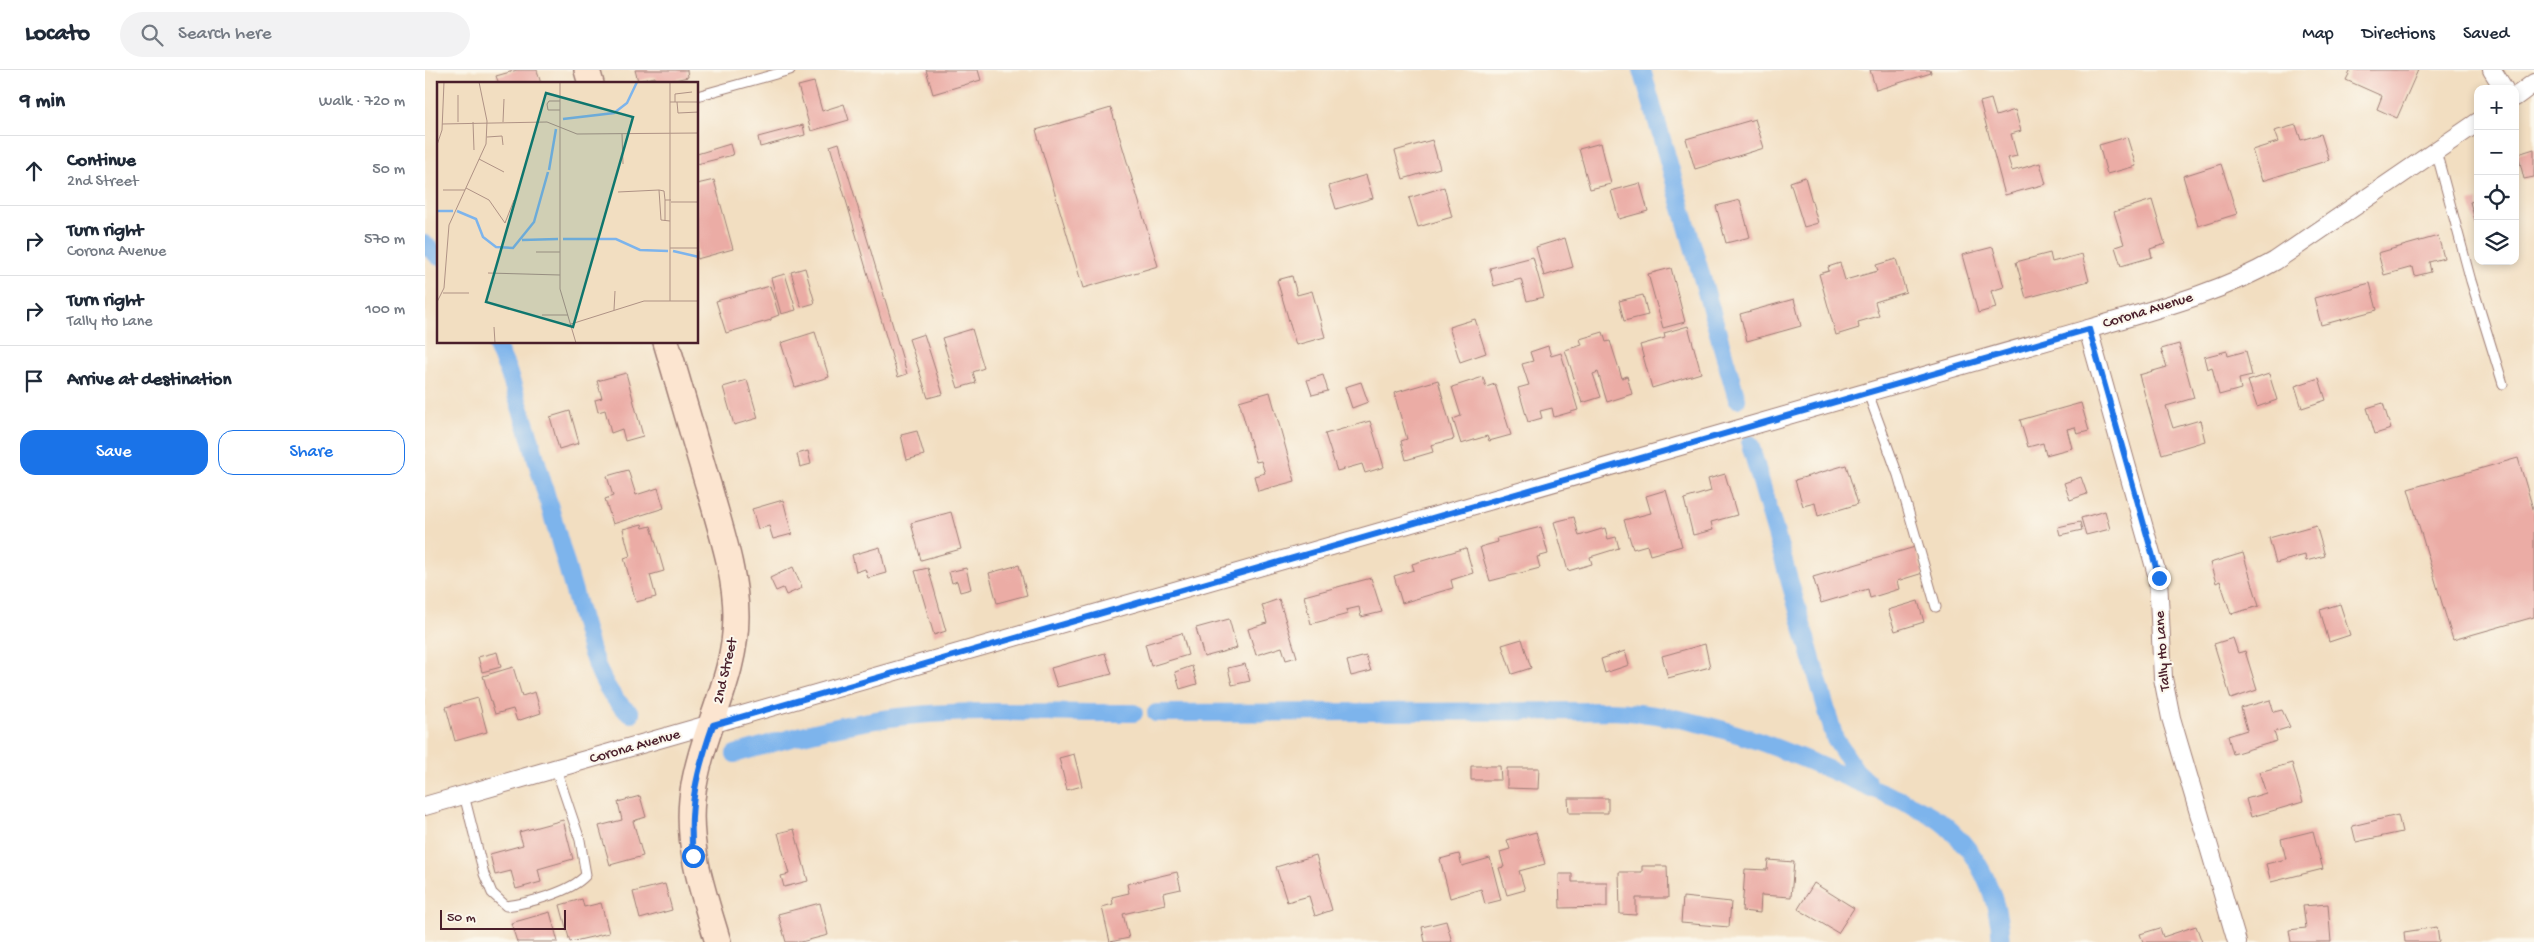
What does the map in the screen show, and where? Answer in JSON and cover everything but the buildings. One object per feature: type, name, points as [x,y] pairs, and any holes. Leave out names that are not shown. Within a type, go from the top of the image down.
[{"type":"street","points":[[2492,70],[2501,85]]},
{"type":"street","points":[[2519,93],[2534,83]]},
{"type":"street","name":"Corona Avenue","points":[[425,806],[1868,393],[2089,329],[2215,290],[2248,277],[2275,261],[2474,125]]},
{"type":"street","name":"Tally Ho Lane","points":[[2089,329],[2159,578],[2163,678],[2171,718],[2237,942]]},
{"type":"street","name":"2nd Street","points":[[667,344],[725,544],[736,614],[735,647],[727,683],[699,766],[692,797],[690,827],[693,856],[718,942]]},
{"type":"lane","points":[[699,95],[790,70]]},
{"type":"lane","points":[[2436,151],[2471,281],[2503,384]]},
{"type":"lane","points":[[1868,393],[1898,475],[1936,607]]},
{"type":"lane","points":[[464,795],[484,874],[492,893],[506,906],[529,903],[580,882],[586,875],[580,840],[556,769]]},
{"type":"waterway","points":[[1642,70],[1737,399]]},
{"type":"waterway","points":[[425,244],[437,255]]},
{"type":"waterway","points":[[496,344],[508,371],[528,431],[591,651],[611,693],[623,708],[631,714]]},
{"type":"waterway","points":[[1750,444],[1835,739],[1856,771],[1868,782]]},
{"type":"waterway","points":[[1156,713],[1610,711],[1645,714],[1711,726],[1804,759],[1908,803],[1945,825],[1978,863],[1992,893],[2001,942]]},
{"type":"waterway","points":[[735,754],[825,730],[894,717],[971,712],[1134,713]]},
{"type":"route","points":[[693,856],[690,827],[692,797],[699,766],[713,725],[2089,329],[2159,578]]}]
